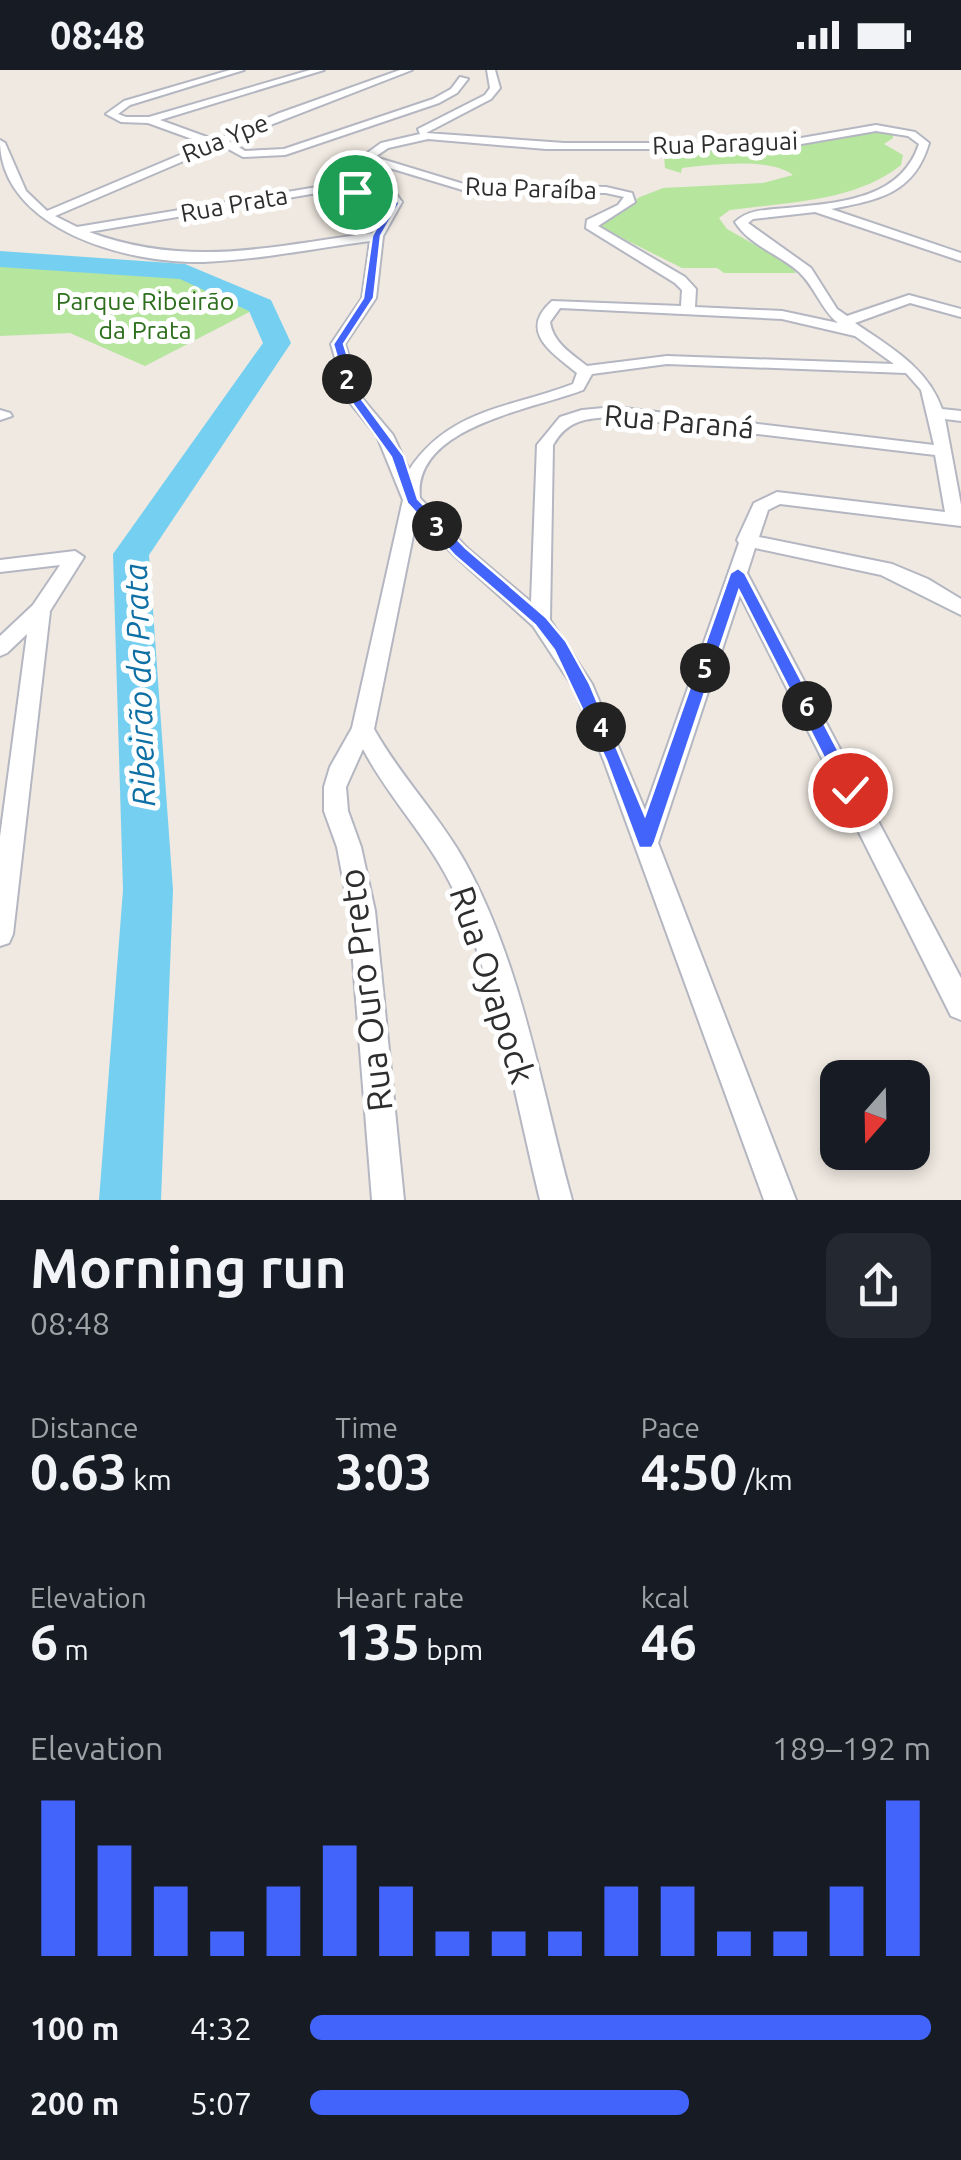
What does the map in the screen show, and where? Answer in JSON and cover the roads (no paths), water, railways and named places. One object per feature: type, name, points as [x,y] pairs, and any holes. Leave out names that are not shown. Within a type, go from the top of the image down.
[{"type":"street","points":[[240,70],[127,103],[111,114],[124,120],[150,120],[320,70]]},
{"type":"street","name":"Rua Ype","points":[[46,216],[218,142],[408,70]]},
{"type":"street","points":[[388,145],[488,97],[495,88],[491,70]]},
{"type":"street","points":[[150,120],[251,156],[303,147],[436,100],[454,91],[463,79]]},
{"type":"street","name":"Rua Paraguai","points":[[367,158],[388,145],[444,136],[540,146],[755,146],[882,128],[912,134],[924,143],[920,159],[889,189],[816,208],[750,216],[743,218],[741,226],[806,271],[815,280],[825,303],[844,322],[910,369],[928,390],[958,520]]},
{"type":"street","points":[[0,143],[20,192],[46,216],[72,231],[198,258],[376,236]]},
{"type":"street","points":[[367,158],[368,166],[396,202],[376,236],[368,298],[338,344],[355,399],[384,435],[411,494],[461,552],[540,621],[582,684],[646,842],[780,1200]]},
{"type":"street","name":"Rua Paraíba","points":[[367,158],[466,188],[606,190],[628,195],[631,200],[626,205],[598,218],[591,223],[592,228],[680,280],[689,289],[688,307]]},
{"type":"street","name":"Rua Prata","points":[[72,231],[316,190],[342,190],[396,202]]},
{"type":"street","points":[[816,208],[961,257]]},
{"type":"street","points":[[844,322],[910,299],[961,313]]},
{"type":"street","points":[[363,729],[411,494],[433,444],[459,427],[578,387],[585,378],[584,371],[543,335],[541,324],[548,309],[568,302],[688,307],[782,315],[858,332]]},
{"type":"street","points":[[584,371],[667,360],[910,369]]},
{"type":"street","name":"Rua Paraná","points":[[540,621],[546,444],[556,425],[580,414],[615,412],[943,451]]},
{"type":"street","points":[[936,413],[961,416]]},
{"type":"street","points":[[646,842],[760,507],[778,498],[794,498],[958,520]]},
{"type":"street","points":[[746,540],[885,569],[921,584],[961,608]]},
{"type":"street","points":[[0,566],[75,558],[40,610],[0,648]]},
{"type":"street","points":[[738,573],[961,1006]]},
{"type":"street","points":[[0,934],[40,610]]},
{"type":"street","name":"Rua Ouro Preto","points":[[363,729],[340,767],[335,787],[336,811],[349,847],[362,912],[388,1200]]},
{"type":"street","name":"Rua Oyapock","points":[[363,729],[377,758],[465,886],[486,944],[556,1200]]},
{"type":"waterway","name":"Ribeirão da Prata","points":[[0,259],[185,272],[261,306],[277,343],[131,554],[148,890],[130,1200]]},
{"type":"park label","name":"Parque Ribeirão da Prata","points":[[145,316]]}]
